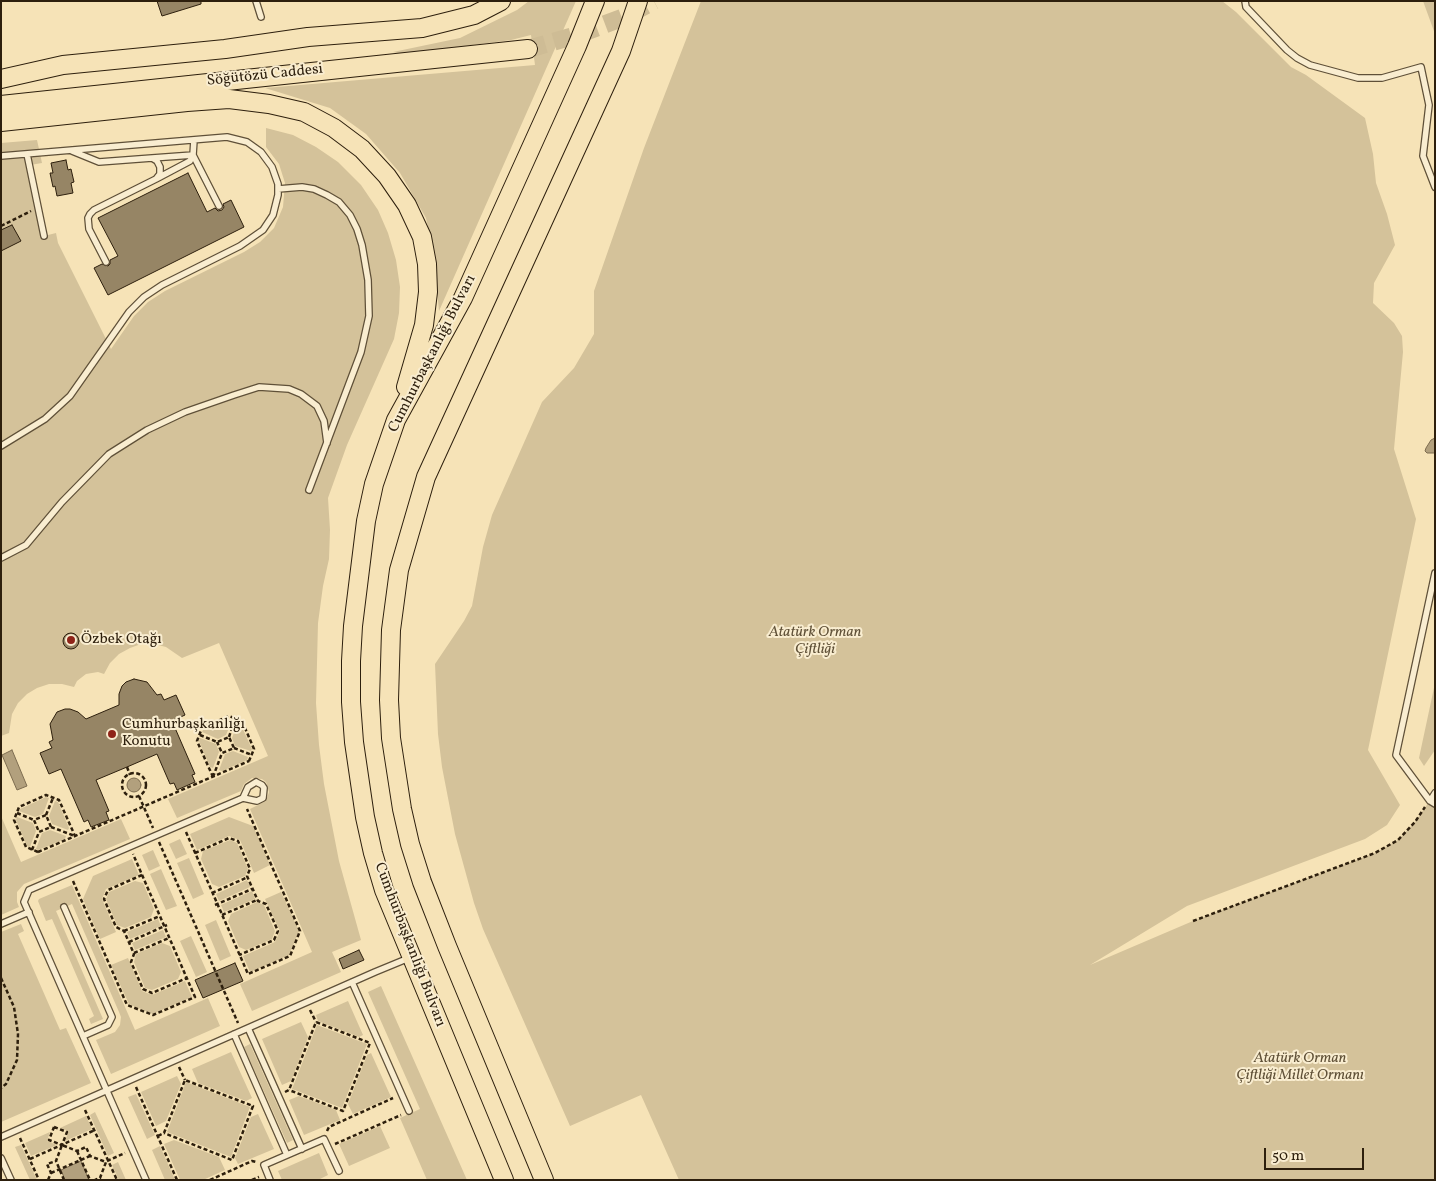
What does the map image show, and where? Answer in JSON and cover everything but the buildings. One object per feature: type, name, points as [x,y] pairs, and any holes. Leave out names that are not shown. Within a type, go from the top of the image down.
[{"type":"main road","name":"Söğütözü Caddesi","points":[[1,78],[63,65],[216,50],[317,36],[422,28],[474,15],[501,1]]},
{"type":"main road","name":"Cumhurbaşkanlığı Bulvarı","points":[[504,1180],[384,890],[373,853],[358,779],[354,742],[351,702],[353,626],[366,521],[374,484],[396,420],[463,298],[577,46],[595,1]]},
{"type":"main road","points":[[544,1180],[438,924],[410,844],[401,800],[392,738],[389,700],[391,630],[399,570],[426,477],[621,51],[638,1]]},
{"type":"main road","name":"Söğütözü Caddesi","points":[[1,105],[528,49]]},
{"type":"main road","points":[[1,122],[122,108],[229,99],[269,104],[304,112],[334,128],[362,149],[387,176],[407,205],[422,237],[427,264],[428,292],[424,325],[396,420]]},
{"type":"lane","points":[[256,1],[261,17]]},
{"type":"lane","points":[[1245,1],[1246,6],[1287,50],[1310,65],[1358,78],[1382,78],[1421,67],[1429,105],[1423,156],[1435,187]]},
{"type":"lane","points":[[1,156],[227,137],[247,142],[268,159],[276,175],[278,189],[273,215],[263,230],[240,246],[162,285],[144,297],[129,312],[70,396],[45,419],[1,446]]},
{"type":"lane","points":[[106,262],[89,230],[88,218],[90,214],[94,210],[190,161],[193,155],[194,140]]},
{"type":"lane","points":[[70,150],[99,162],[193,155]]},
{"type":"lane","points":[[27,154],[44,236]]},
{"type":"lane","points":[[193,155],[219,206]]},
{"type":"lane","points":[[152,158],[157,161],[160,167],[160,174],[156,179]]},
{"type":"lane","points":[[278,189],[314,189],[339,202],[350,215],[357,229],[366,262],[369,298],[366,334],[355,370],[309,490]]},
{"type":"lane","points":[[1,558],[26,545],[62,502],[110,454],[148,430],[185,412],[259,387],[289,389],[317,406],[324,421],[327,443]]},
{"type":"lane","points":[[1432,802],[1396,755],[1435,573]]},
{"type":"lane","points":[[1432,802],[1435,793]]},
{"type":"lane","points":[[146,1180],[24,902],[29,890],[243,798]]},
{"type":"lane","points":[[64,908],[112,1017],[108,1025],[83,1036]]},
{"type":"lane","points":[[1,924],[29,912]]},
{"type":"lane","points":[[1,1137],[352,982],[412,958]]},
{"type":"lane","points":[[352,982],[409,1111]]},
{"type":"lane","points":[[248,1028],[302,1149]]},
{"type":"lane","points":[[234,1034],[287,1155]]},
{"type":"lane","points":[[270,1180],[264,1165],[324,1139],[338,1171]]},
{"type":"lane","points":[[1,1158],[11,1180]]},
{"type":"path","points":[[1,226],[38,208]]},
{"type":"path","points":[[75,836],[59,800],[46,795],[19,807],[16,813],[14,820],[26,847],[38,852],[249,762],[254,749],[242,721],[229,716],[202,728],[197,741],[212,777]]},
{"type":"path","points":[[234,748],[229,737],[236,719]]},
{"type":"path","points":[[199,734],[217,742],[222,753]]},
{"type":"path","points":[[217,742],[229,737]]},
{"type":"path","points":[[212,777],[222,753],[234,748],[252,755]]},
{"type":"path","points":[[127,767],[130,775]]},
{"type":"path","points":[[139,774],[145,780],[146,788],[139,796],[130,796],[124,791],[124,779],[130,775],[139,774]]},
{"type":"path","points":[[139,796],[241,1031]]},
{"type":"path","points":[[51,827],[46,816],[53,798]]},
{"type":"path","points":[[189,839],[248,974],[290,956],[300,931],[243,798]]},
{"type":"path","points":[[1193,921],[1375,853],[1398,840],[1432,802]]},
{"type":"path","points":[[16,813],[34,820],[46,816]]},
{"type":"path","points":[[32,850],[39,832],[34,820]]},
{"type":"path","points":[[39,832],[51,827],[75,836]]},
{"type":"path","points":[[195,853],[229,838],[238,841],[250,869],[248,877],[253,889],[258,900],[266,904],[278,931],[274,940],[239,955]]},
{"type":"path","points":[[70,872],[127,1006],[153,1015],[195,997],[169,938],[166,926],[136,861]]},
{"type":"path","points":[[142,875],[108,890],[104,899],[116,927],[124,931],[134,953],[131,962],[143,989],[152,993],[187,978]]},
{"type":"path","points":[[212,893],[248,877]]},
{"type":"path","points":[[216,904],[253,889]]},
{"type":"path","points":[[222,915],[258,900]]},
{"type":"path","points":[[124,931],[160,915]]},
{"type":"path","points":[[129,942],[166,926]]},
{"type":"path","points":[[134,953],[169,938]]},
{"type":"path","points":[[1,978],[14,1007],[18,1034],[17,1060],[6,1084],[1,1088]]},
{"type":"path","points":[[307,1002],[316,1022],[370,1043],[343,1111]]},
{"type":"path","points":[[316,1022],[290,1090],[343,1111],[347,1119]]},
{"type":"path","points":[[176,1060],[185,1080],[253,1106],[232,1160]]},
{"type":"path","points":[[132,1079],[177,1180]]},
{"type":"path","points":[[158,1136],[164,1133],[185,1080]]},
{"type":"path","points":[[329,1127],[402,1095]]},
{"type":"path","points":[[82,1102],[116,1180]]},
{"type":"path","points":[[328,1147],[409,1111]]},
{"type":"path","points":[[64,1180],[56,1160],[62,1145],[67,1132],[54,1127],[49,1140],[62,1145],[78,1151],[86,1147],[90,1156]]},
{"type":"path","points":[[17,1130],[39,1180]]},
{"type":"path","points":[[30,1159],[94,1130]]},
{"type":"path","points":[[164,1133],[232,1160],[236,1168]]},
{"type":"path","points":[[48,1180],[51,1173],[81,1159],[90,1156],[107,1161],[133,1150]]},
{"type":"path","points":[[78,1151],[90,1180]]},
{"type":"path","points":[[51,1173],[47,1164],[56,1160]]},
{"type":"path","points":[[95,1180],[100,1179],[107,1161]]},
{"type":"path","points":[[210,1180],[252,1161]]},
{"type":"green space","points":[[529,1],[576,1],[439,311],[434,257],[426,218],[400,173],[366,134],[330,108],[265,88],[535,65],[531,35],[511,40],[403,54],[393,52],[460,38],[517,10]]},
{"type":"green space","name":"Atatürk Orman Çiftliği","points":[[701,1],[1222,1],[1236,12],[1291,67],[1306,75],[1365,118],[1373,154],[1376,183],[1395,245],[1374,283],[1373,303],[1394,323],[1402,336],[1403,352],[1394,449],[1416,519],[1368,750],[1400,805],[1387,825],[1365,839],[1187,906],[1090,965],[1193,921],[1375,853],[1398,840],[1415,822],[1435,793],[1435,1180],[679,1180],[641,1095],[570,1126],[483,929],[474,903],[455,834],[442,767],[438,734],[435,664],[472,606],[483,547],[492,515],[542,402],[574,368],[594,334],[594,291],[644,148]]},
{"type":"green space","points":[[1423,1],[1435,1],[1435,34]]},
{"type":"green space","points":[[266,128],[293,135],[316,147],[338,162],[361,185],[378,210],[388,233],[396,260],[400,287],[399,313],[394,339],[347,445],[328,498],[329,559],[318,623],[316,703],[324,784],[339,861],[361,940],[332,952],[341,972],[252,1011],[240,984],[312,952],[250,809],[266,801],[269,792],[266,782],[262,779],[252,778],[244,784],[241,791],[177,818],[168,799],[268,756],[219,643],[182,658],[166,647],[154,644],[141,644],[130,648],[119,654],[110,663],[104,674],[98,672],[86,674],[77,681],[74,687],[62,684],[49,684],[27,694],[18,703],[12,714],[9,733],[1,736],[1,143],[37,140],[42,163],[30,165],[44,236],[56,233],[58,243],[111,349],[134,316],[148,302],[165,291],[244,252],[260,242],[274,228],[283,207],[285,183],[279,164],[266,147]]},
{"type":"green space","points":[[1435,683],[1435,750],[1424,766],[1419,758]]},
{"type":"green space","points":[[229,719],[232,720],[226,735],[218,739],[202,732],[203,730]]},
{"type":"green space","points":[[238,722],[252,749],[251,751],[235,746],[232,738]]},
{"type":"green space","points":[[200,738],[216,744],[219,752],[213,768],[210,767],[199,741]]},
{"type":"green space","points":[[233,751],[248,757],[247,760],[222,771],[219,770],[225,754]]},
{"type":"green space","points":[[46,797],[49,798],[43,814],[35,817],[19,811],[20,809]]},
{"type":"green space","points":[[55,801],[58,802],[69,828],[68,830],[52,824],[49,816]]},
{"type":"green space","points":[[1,816],[21,862],[121,819],[130,839],[24,884],[17,892],[19,907],[1,915]]},
{"type":"green space","points":[[17,817],[33,823],[36,831],[30,847],[27,846],[16,820]]},
{"type":"green space","points":[[229,817],[253,826],[270,865],[254,873],[240,840],[229,836],[197,850],[190,834]]},
{"type":"green space","points":[[50,830],[66,836],[65,839],[38,850],[36,849],[42,833]]},
{"type":"green space","points":[[180,839],[187,854],[176,859],[169,844]]},
{"type":"green space","points":[[230,840],[237,843],[248,869],[245,876],[219,887],[212,884],[201,859],[203,851]]},
{"type":"green space","points":[[153,850],[160,866],[149,871],[142,855]]},
{"type":"green space","points":[[189,858],[204,894],[193,899],[177,863]]},
{"type":"green space","points":[[132,859],[139,875],[106,889],[102,899],[116,932],[100,939],[83,899],[93,876]]},
{"type":"green space","points":[[161,869],[177,906],[166,910],[150,874]]},
{"type":"green space","points":[[247,880],[250,887],[219,901],[216,894]]},
{"type":"green space","points":[[135,881],[143,883],[154,909],[151,917],[125,928],[117,925],[106,899],[109,892]]},
{"type":"green space","points":[[72,885],[135,1030],[208,998],[220,1026],[111,1074],[96,1040],[115,1032],[120,1025],[121,1017],[119,1012],[72,904],[56,911],[103,1019],[91,1024],[89,1019],[94,1016],[52,919],[46,921],[38,901]]},
{"type":"green space","points":[[252,891],[255,899],[224,912],[221,905]]},
{"type":"green space","points":[[281,892],[299,931],[289,955],[250,972],[243,956],[275,942],[280,931],[265,899]]},
{"type":"green space","points":[[257,902],[264,905],[275,931],[272,939],[246,950],[239,947],[228,921],[231,914]]},
{"type":"green space","points":[[158,919],[161,926],[130,939],[127,932]]},
{"type":"green space","points":[[216,920],[231,956],[220,961],[205,925]]},
{"type":"green space","points":[[21,924],[24,931],[18,934],[60,1030],[66,1028],[91,1083],[1,1122],[1,932]]},
{"type":"green space","points":[[163,930],[166,937],[135,950],[132,943]]},
{"type":"green space","points":[[191,936],[207,972],[196,977],[180,941]]},
{"type":"green space","points":[[162,943],[170,946],[181,972],[178,979],[152,990],[145,988],[134,962],[136,954]]},
{"type":"green space","points":[[128,958],[142,991],[152,995],[185,981],[192,997],[153,1014],[129,1004],[111,965]]},
{"type":"green space","points":[[381,986],[467,1180],[427,1180],[400,1118],[420,1109],[368,992]]},
{"type":"green space","points":[[348,1001],[363,1035],[359,1037],[318,1021],[316,1015]]},
{"type":"green space","points":[[301,1022],[308,1037],[291,1081],[282,1085],[262,1039]]},
{"type":"green space","points":[[317,1025],[367,1044],[342,1108],[292,1089]]},
{"type":"green space","points":[[250,1044],[293,1140],[287,1143],[244,1047]]},
{"type":"green space","points":[[231,1052],[252,1098],[246,1101],[198,1083],[192,1069]]},
{"type":"green space","points":[[371,1053],[391,1097],[353,1114],[348,1104],[367,1055]]},
{"type":"green space","points":[[177,1076],[181,1084],[166,1121],[156,1126],[141,1092]]},
{"type":"green space","points":[[186,1082],[250,1107],[231,1157],[167,1132]]},
{"type":"green space","points":[[136,1094],[155,1135],[147,1139],[128,1097]]},
{"type":"green space","points":[[299,1096],[336,1110],[340,1120],[304,1135],[289,1100]]},
{"type":"green space","points":[[95,1112],[114,1153],[108,1156],[90,1115]]},
{"type":"green space","points":[[258,1114],[274,1149],[238,1164],[235,1158],[251,1117]]},
{"type":"green space","points":[[86,1116],[92,1129],[65,1141],[69,1131],[60,1128]]},
{"type":"green space","points":[[380,1126],[390,1148],[349,1166],[339,1144]]},
{"type":"green space","points":[[50,1132],[47,1141],[57,1145],[31,1156],[25,1143]]},
{"type":"green space","points":[[174,1140],[219,1157],[225,1170],[203,1180],[180,1180],[164,1144]]},
{"type":"green space","points":[[21,1145],[37,1180],[30,1180],[15,1147]]},
{"type":"green space","points":[[160,1146],[175,1180],[165,1180],[152,1150]]},
{"type":"green space","points":[[319,1153],[328,1175],[318,1180],[282,1180],[278,1171]]},
{"type":"green space","points":[[118,1162],[126,1180],[119,1180],[112,1165]]},
{"type":"shaded area","points":[[1435,438],[1435,453],[1427,453],[1425,451],[1426,448],[1431,440]]},
{"type":"shaded area","points":[[12,750],[27,786],[17,790],[2,755]]},
{"type":"shaded area","points":[[131,778],[137,778],[141,785],[137,792],[131,792],[127,788],[127,782]]},
{"type":"shaded area","points":[[81,1161],[89,1180],[65,1180],[61,1170]]},
{"type":"tunnel","points":[[528,49],[577,35],[624,17],[654,1]]},
{"type":"place","name":"Özbek Otağı","points":[[71,640]]},
{"type":"place","name":"Cumhurbaşkanlığı Konutu","points":[[112,734]]},
{"type":"park label","name":"Atatürk Orman Çiftliği Millet Ormanı","points":[[1300,1068]]}]
